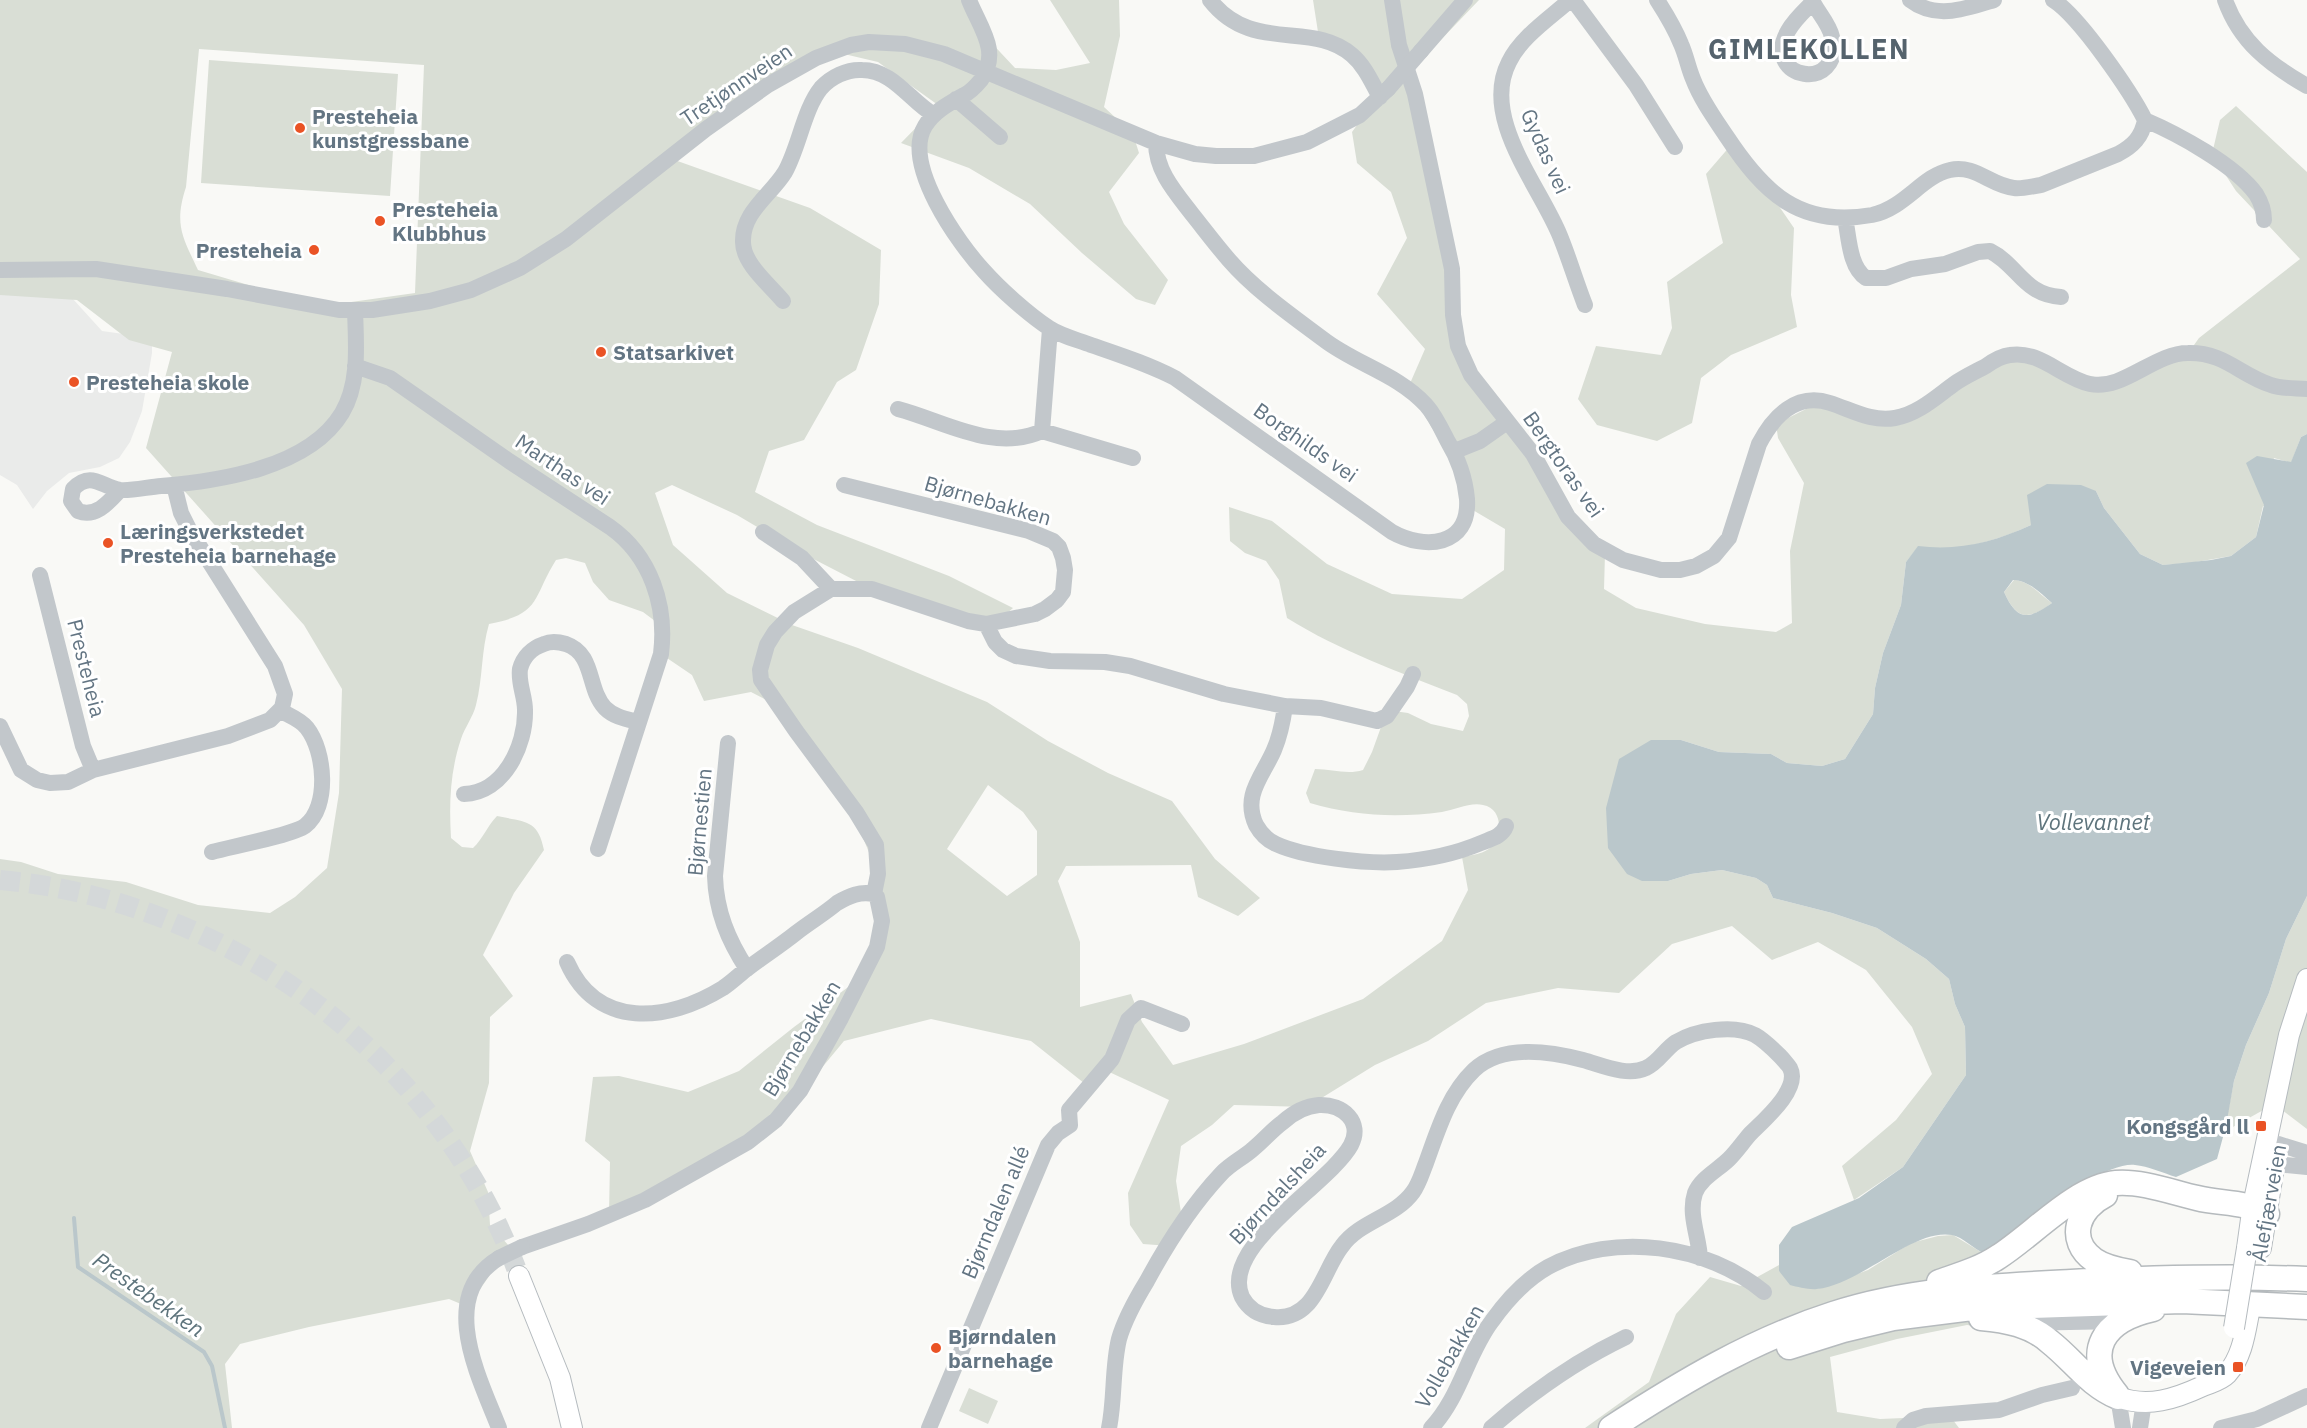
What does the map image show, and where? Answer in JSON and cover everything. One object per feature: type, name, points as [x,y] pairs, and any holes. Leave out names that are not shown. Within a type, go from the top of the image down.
[{"type":"highway","points":[[1880,1302],[1977,1268],[1995,1259],[2083,1193],[2101,1185],[2139,1184],[2257,1213]]},
{"type":"highway","points":[[2173,1277],[2126,1272],[2101,1264],[2091,1258],[2082,1248],[2079,1239],[2080,1218],[2085,1209],[2105,1194],[2119,1191],[2257,1213]]},
{"type":"highway","points":[[1611,1428],[1716,1363],[1754,1344],[1834,1314],[1880,1302],[1940,1291],[1998,1285],[2173,1277],[2307,1279]]},
{"type":"highway","points":[[2118,1397],[2103,1374],[2099,1358],[2106,1333],[2120,1321],[2143,1311],[2182,1301]]},
{"type":"highway","points":[[1642,1428],[1722,1377],[1796,1344],[1858,1326],[1919,1314],[2013,1306],[2182,1301],[2307,1307]]},
{"type":"highway","points":[[1919,1314],[1985,1318],[2014,1323],[2031,1330],[2050,1341],[2092,1383],[2118,1397]]},
{"type":"main road","name":"Ålefjærveien","points":[[2118,1397],[2132,1402],[2144,1402],[2178,1397],[2205,1385],[2240,1329],[2254,1248],[2257,1213],[2272,1154],[2289,1035],[2307,979]]},
{"type":"main road","points":[[564,1428],[552,1376],[519,1275],[561,1378],[573,1428]]},
{"type":"street","points":[[969,0],[990,52],[987,71]]},
{"type":"street","points":[[1210,0],[1227,17],[1248,29],[1285,37],[1320,40],[1340,47],[1360,63],[1384,93]]},
{"type":"street","name":"Bergtoras vei","points":[[1392,0],[1399,45],[1416,94],[1452,269],[1453,315],[1458,346],[1471,375],[1533,454],[1562,509],[1576,527],[1594,544],[1614,556],[1639,566],[1661,570],[1680,570],[1710,560],[1723,547],[1733,528],[1759,444],[1765,432],[1780,414],[1802,401],[1828,402],[1875,418],[1895,418],[1913,412],[1957,382],[2003,356],[2016,354],[2029,355],[2073,378],[2097,385],[2116,382],[2175,354],[2199,353],[2227,361],[2270,385],[2307,389]]},
{"type":"street","name":"Tretjønnveien","points":[[0,270],[96,269],[227,289],[325,308],[355,310],[430,301],[471,290],[520,268],[566,238],[752,95],[800,67],[834,51],[870,42],[905,44],[944,54],[1156,143],[1195,154],[1216,156],[1267,154],[1322,136],[1360,115],[1384,93],[1465,0]]},
{"type":"street","name":"Gydas vei","points":[[1585,305],[1560,235],[1517,152],[1504,117],[1502,87],[1509,61],[1525,42],[1571,0],[1636,85],[1675,147]]},
{"type":"street","points":[[1657,0],[1681,43],[1693,79],[1703,99],[1753,173],[1781,200],[1793,207],[1823,215],[1845,218],[1888,211],[1939,175],[1956,169],[1971,170],[1995,182],[2014,188],[2042,185],[2128,148],[2142,134],[2145,120]]},
{"type":"street","points":[[1910,0],[1922,8],[1936,12],[1951,12],[1994,0]]},
{"type":"street","points":[[2053,0],[2063,6],[2086,33],[2125,85],[2145,120],[2196,147],[2229,170],[2255,194],[2261,205],[2264,220]]},
{"type":"street","points":[[2225,0],[2252,47],[2277,69],[2307,86]]},
{"type":"street","points":[[783,302],[747,258],[743,236],[752,213],[780,179],[792,159],[820,90],[831,80],[845,73],[868,70],[889,78],[934,115]]},
{"type":"street","name":"Borghilds vei","points":[[987,71],[976,86],[934,115],[924,127],[919,154],[928,183],[944,216],[983,270],[1050,329],[1142,362],[1176,378],[1392,532],[1418,543],[1432,543],[1448,538],[1460,528],[1465,517],[1467,502],[1455,451],[1434,415],[1415,395],[1392,379],[1350,358],[1326,342],[1258,287],[1230,261],[1161,172],[1157,161],[1156,143]]},
{"type":"street","points":[[956,99],[1000,137]]},
{"type":"street","points":[[1845,218],[1854,261],[1858,271],[1866,278],[1886,278],[1911,268],[1945,264],[1978,252],[1990,251],[2033,289],[2045,295],[2061,297]]},
{"type":"street","points":[[120,490],[174,485],[240,474],[284,459],[307,448],[327,432],[342,413],[351,392],[355,366],[355,310]]},
{"type":"street","points":[[1042,431],[1050,329]]},
{"type":"street","name":"Marthas vei","points":[[355,366],[390,378],[509,461],[619,533],[639,556],[654,584],[663,628],[661,654],[598,849]]},
{"type":"street","points":[[898,409],[949,427],[993,438],[1034,435],[1042,431],[1133,458]]},
{"type":"street","points":[[1455,451],[1480,441],[1507,422]]},
{"type":"street","name":"Bjørnebakken","points":[[499,1428],[471,1355],[466,1329],[466,1315],[474,1287],[482,1274],[499,1258],[522,1247],[588,1224],[645,1200],[748,1142],[776,1120],[800,1091],[855,992],[877,947],[882,921],[877,897],[874,894],[879,860],[876,845],[868,829],[761,680],[762,657],[766,645],[794,612],[831,589],[872,589],[968,621],[986,624],[1035,614],[1057,600],[1063,592],[1064,564],[1059,547],[1053,541],[1029,531],[844,484]]},
{"type":"street","points":[[0,726],[21,770],[37,780],[50,783],[68,782],[93,770],[228,736],[270,720],[280,711],[285,694],[275,666],[190,531],[181,513],[174,485]]},
{"type":"street","points":[[763,532],[802,558],[831,589]]},
{"type":"street","name":"Presteheia","points":[[40,575],[82,746],[93,770]]},
{"type":"street","points":[[986,624],[995,642],[1003,650],[1016,656],[1050,661],[1105,662],[1130,666],[1212,691],[1286,706],[1321,708],[1377,721],[1387,716],[1413,674]]},
{"type":"street","points":[[464,794],[479,792],[492,784],[512,761],[524,726],[525,710],[520,672],[530,652],[543,644],[558,642],[572,646],[587,664],[597,696],[605,708],[617,717],[638,722]]},
{"type":"street","points":[[1286,706],[1277,741],[1254,785],[1251,798],[1256,825],[1264,837],[1276,844],[1341,858],[1397,862],[1451,854],[1498,836],[1506,826]]},
{"type":"street","points":[[212,852],[299,830],[311,820],[315,813],[320,798],[322,776],[318,749],[305,726],[280,711]]},
{"type":"street","name":"Bjørnestien","points":[[728,743],[715,876],[716,891],[727,935],[747,969]]},
{"type":"street","points":[[567,962],[578,982],[599,1003],[613,1010],[641,1014],[672,1010],[723,988],[850,895],[868,892],[874,894]]},
{"type":"street","name":"Bjørndalen allé","points":[[929,1428],[1048,1145],[1058,1133],[1070,1125],[1069,1110],[1112,1059],[1128,1020],[1141,1008],[1182,1024]]},
{"type":"street","name":"Bjørndalsheia","points":[[1109,1428],[1116,1352],[1120,1335],[1160,1255],[1181,1222],[1223,1172],[1255,1148],[1283,1121],[1306,1108],[1318,1105],[1340,1108],[1353,1121],[1355,1132],[1353,1141],[1336,1164],[1248,1253],[1239,1279],[1239,1290],[1252,1311],[1263,1316],[1288,1318],[1300,1311],[1318,1292],[1340,1247],[1356,1232],[1395,1209],[1413,1192],[1445,1113],[1461,1085],[1477,1067],[1503,1054],[1519,1052],[1556,1054],[1624,1071],[1640,1071],[1651,1066],[1666,1049],[1694,1034],[1734,1030],[1757,1036],[1791,1069],[1792,1077],[1784,1096],[1771,1114],[1732,1156],[1701,1184],[1696,1192],[1694,1212],[1700,1258]]},
{"type":"street","points":[[2272,1154],[2307,1153]]},
{"type":"street","points":[[2272,1154],[2307,1167]]},
{"type":"street","name":"Vollebakken","points":[[1431,1428],[1448,1408],[1483,1334],[1493,1320],[1516,1292],[1546,1268],[1579,1255],[1613,1247],[1670,1250],[1700,1258],[1742,1275],[1764,1292]]},
{"type":"street","points":[[2014,1323],[2120,1321]]},
{"type":"street","points":[[1491,1428],[1548,1381],[1596,1351],[1626,1337]]},
{"type":"street","points":[[1904,1428],[1913,1420],[1926,1416],[1999,1410],[2030,1398],[2072,1388]]},
{"type":"street","points":[[2221,1428],[2242,1426],[2307,1396]]},
{"type":"street","points":[[2118,1397],[2123,1428]]},
{"type":"street","points":[[2140,1428],[2144,1402]]},
{"type":"shaded area","points":[[0,0],[966,0],[986,37],[1015,68],[1056,70],[1090,63],[1050,0],[1119,0],[1120,36],[1104,107],[1133,134],[1139,153],[1109,192],[1124,224],[1168,280],[1155,305],[1136,299],[1030,204],[969,168],[901,143],[938,105],[878,62],[827,50],[669,158],[810,208],[881,250],[879,304],[856,370],[837,382],[804,440],[769,451],[755,492],[817,525],[949,576],[1013,608],[998,621],[928,610],[860,583],[798,551],[737,515],[672,485],[655,493],[673,545],[727,593],[792,625],[858,648],[987,702],[1048,741],[1108,773],[1172,801],[1215,859],[1260,898],[1238,916],[1198,897],[1191,865],[1066,866],[1058,881],[1080,942],[1080,1007],[1131,994],[1142,1022],[1173,1065],[1244,1044],[1363,999],[1442,941],[1468,890],[1462,857],[1489,849],[1496,841],[1499,829],[1499,822],[1494,811],[1478,804],[1442,812],[1392,815],[1343,811],[1310,803],[1306,793],[1315,769],[1345,772],[1363,770],[1385,716],[1394,711],[1408,713],[1431,724],[1463,731],[1469,716],[1467,704],[1457,695],[1349,651],[1287,618],[1279,580],[1266,561],[1245,553],[1230,541],[1229,507],[1272,521],[1327,564],[1392,594],[1462,599],[1504,570],[1505,529],[1466,506],[1468,488],[1408,388],[1425,349],[1377,294],[1407,238],[1391,192],[1357,163],[1352,132],[1377,98],[1372,77],[1318,32],[1313,0],[1479,0],[1412,70],[1474,388],[1560,501],[1605,554],[1604,589],[1636,608],[1705,624],[1776,632],[1792,623],[1790,551],[1804,483],[1778,438],[1776,424],[1820,402],[1891,418],[2006,358],[2069,374],[2124,380],[2189,352],[2199,338],[2300,259],[2236,191],[2212,154],[2220,120],[2236,106],[2307,172],[2307,434],[2301,437],[2291,463],[2274,458],[2265,506],[2263,506],[2256,537],[2231,556],[2163,565],[2140,554],[2104,508],[2096,491],[2011,534],[1989,541],[1967,546],[1918,547],[1906,562],[1901,605],[1883,653],[1875,688],[1873,714],[1845,759],[1822,766],[1787,763],[1771,754],[1719,752],[1681,740],[1651,740],[1642,881],[1668,881],[1691,874],[1722,870],[1756,878],[1767,885],[1773,898],[1832,913],[1877,928],[1926,959],[1949,979],[1955,1004],[1965,1027],[1966,1075],[1903,1167],[1854,1200],[1842,1166],[1896,1120],[1932,1074],[1912,1027],[1866,970],[1818,942],[1772,960],[1732,926],[1672,944],[1619,993],[1558,988],[1486,1003],[1428,1041],[1375,1065],[1307,1107],[1234,1105],[1212,1125],[1181,1146],[1176,1181],[1183,1225],[1170,1246],[1143,1244],[1130,1225],[1128,1193],[1169,1100],[1105,1070],[1089,1087],[1031,1041],[931,1019],[844,1041],[815,1076],[739,1144],[609,1214],[610,1162],[585,1141],[593,1077],[619,1076],[688,1092],[739,1071],[851,985],[874,950],[881,882],[857,823],[776,705],[751,692],[704,701],[692,675],[664,656],[655,621],[643,612],[609,600],[593,582],[585,563],[566,558],[556,560],[538,594],[527,609],[506,620],[489,624],[476,705],[461,739],[451,788],[451,838],[462,847],[473,848],[497,816],[523,821],[534,827],[544,850],[514,893],[483,955],[513,996],[490,1017],[489,1083],[470,1151],[488,1192],[490,1225],[511,1248],[500,1260],[468,1307],[449,1299],[309,1327],[240,1344],[225,1364],[232,1428],[0,1428],[0,859],[21,862],[58,874],[126,882],[198,905],[270,913],[295,897],[327,868],[339,793],[342,689],[304,625],[146,448],[172,352],[129,340],[77,300],[0,295]],"holes":[[[199,49],[424,65],[415,293],[337,304],[265,290],[198,270],[184,239],[180,221],[186,187]],[[988,785],[1023,812],[1037,831],[1037,875],[1007,896],[947,849]]]},
{"type":"shaded area","name":"Presteheia kunstgressbane","points":[[209,60],[398,74],[390,196],[201,183]]},
{"type":"shaded area","points":[[1731,145],[1794,228],[1791,295],[1797,327],[1731,355],[1701,378],[1692,423],[1657,441],[1597,425],[1578,399],[1596,346],[1661,355],[1672,328],[1667,282],[1723,243],[1706,174]]},
{"type":"shaded area","name":"Presteheia skole","points":[[0,293],[72,298],[102,331],[152,338],[152,353],[142,411],[130,442],[119,458],[100,467],[69,473],[47,491],[33,509],[17,485],[0,475]]},
{"type":"shaded area","points":[[2014,580],[2030,585],[2052,603],[2037,613],[2024,615],[2019,613],[2004,592]]},
{"type":"shaded area","points":[[2307,896],[2307,1129],[2274,1104],[2224,1132],[2234,1081],[2246,1045],[2269,993],[2286,939]]},
{"type":"shaded area","points":[[1953,1235],[1981,1252],[1964,1264],[1994,1329],[1967,1325],[1897,1339],[1830,1357],[1837,1412],[1880,1419],[1950,1416],[1959,1428],[1585,1428],[1649,1382],[1676,1314],[1710,1277],[1741,1286],[1779,1265],[1779,1271],[1817,1289],[1868,1270],[1911,1243],[1938,1236]]},
{"type":"shaded area","points":[[969,1388],[998,1401],[988,1424],[959,1411]]},
{"type":"water","name":"Vollevannet","points":[[2307,434],[2307,896],[2286,939],[2269,993],[2246,1045],[2234,1081],[2217,1159],[2176,1177],[2135,1165],[2120,1167],[2101,1174],[2058,1199],[1984,1253],[1956,1236],[1937,1235],[1903,1248],[1851,1278],[1834,1285],[1814,1289],[1790,1285],[1779,1271],[1779,1245],[1792,1227],[1859,1198],[1903,1167],[1966,1075],[1965,1027],[1955,1004],[1949,979],[1926,959],[1877,928],[1832,913],[1773,898],[1767,885],[1756,878],[1722,870],[1691,874],[1668,881],[1642,881],[1627,874],[1608,848],[1606,808],[1619,759],[1651,740],[1681,740],[1719,752],[1771,754],[1787,763],[1822,766],[1845,759],[1873,714],[1875,688],[1883,653],[1901,605],[1906,562],[1918,546],[1962,546],[2003,536],[2031,525],[2027,495],[2047,484],[2081,485],[2096,491],[2104,508],[2140,554],[2163,565],[2231,556],[2256,537],[2264,505],[2246,463],[2257,456],[2291,462],[2301,437]],"holes":[[[2013,580],[2034,588],[2052,603],[2030,615],[2019,613],[2004,592]]]},
{"type":"waterway","name":"Prestebekken","points":[[74,1218],[78,1267],[204,1352],[212,1366],[225,1428]]},
{"type":"tunnel","points":[[0,880],[85,894],[167,920],[244,957],[316,1004],[381,1060],[437,1125],[484,1197],[519,1276]]},
{"type":"place","name":"Presteheia kunstgressbane","points":[[300,128]]},
{"type":"place","name":"Presteheia Klubbhus","points":[[380,221]]},
{"type":"place","name":"Presteheia","points":[[314,250]]},
{"type":"place","name":"Statsarkivet","points":[[601,352]]},
{"type":"place","name":"Presteheia skole","points":[[74,382]]},
{"type":"place","name":"Læringsverkstedet Presteheia barnehage","points":[[108,543]]},
{"type":"place","name":"Kongsgård ll","points":[[2261,1126]]},
{"type":"place","name":"Bjørndalen barnehage","points":[[936,1348]]},
{"type":"place","name":"Vigeveien","points":[[2238,1367]]},
{"type":"district","name":"GIMLEKOLLEN","points":[[1809,48]]}]
